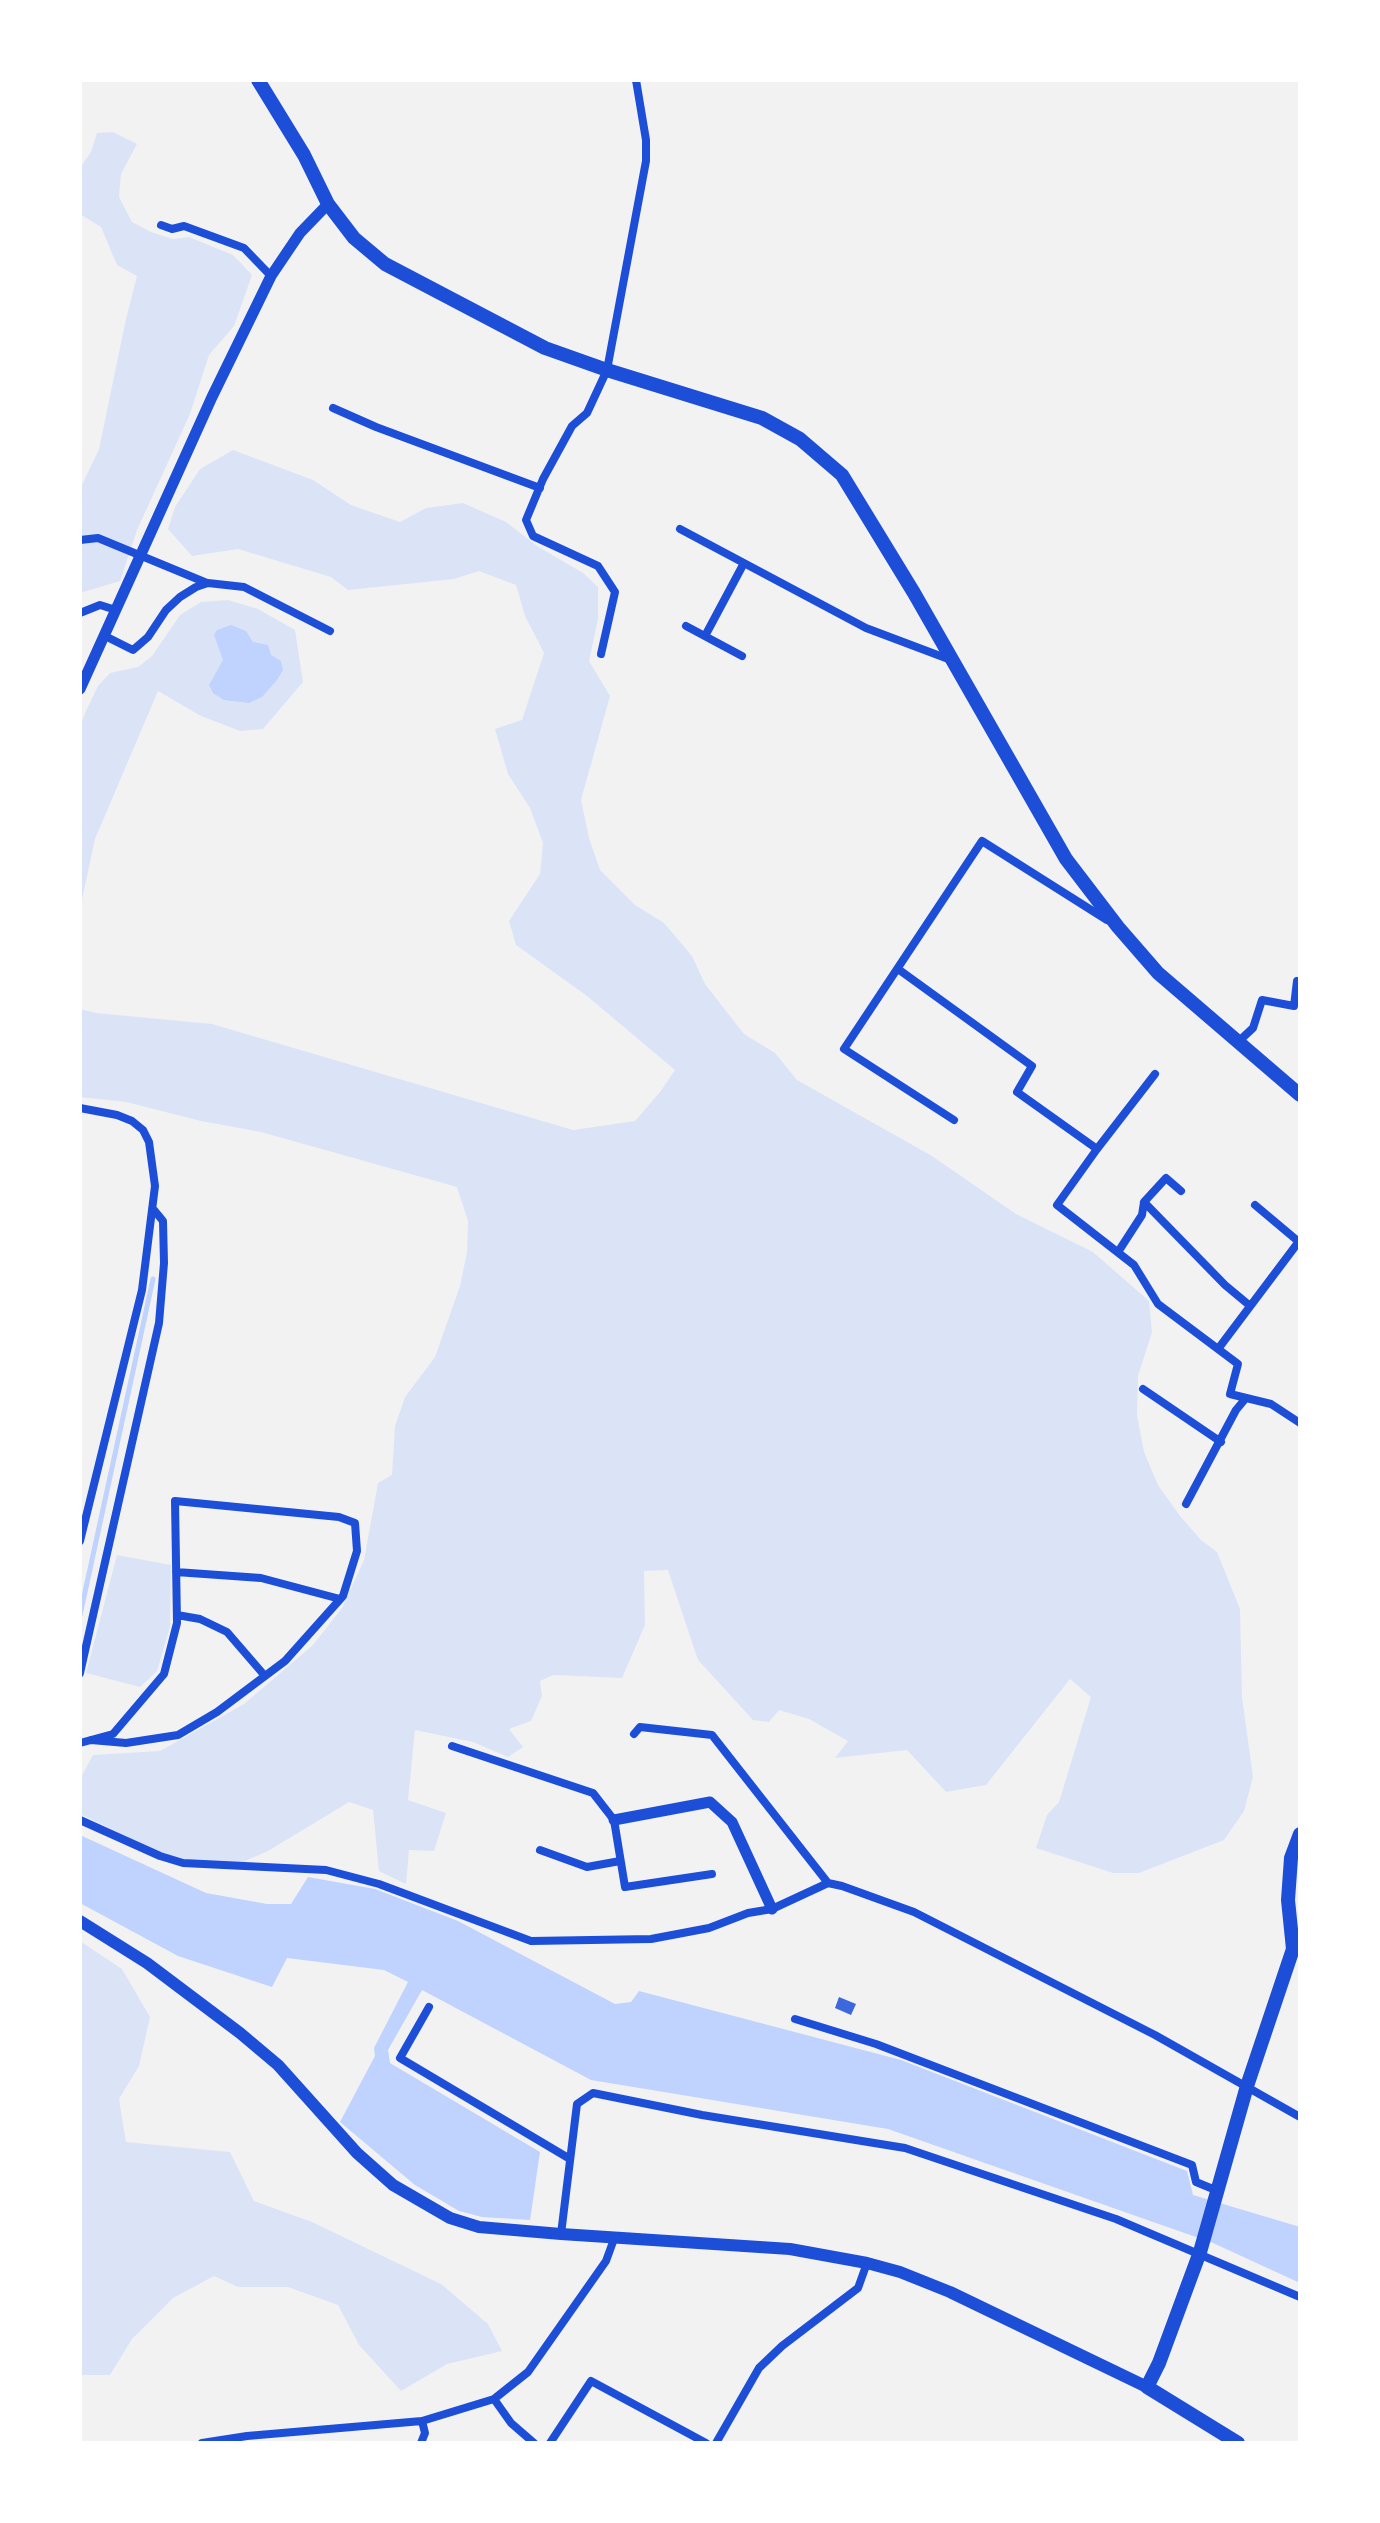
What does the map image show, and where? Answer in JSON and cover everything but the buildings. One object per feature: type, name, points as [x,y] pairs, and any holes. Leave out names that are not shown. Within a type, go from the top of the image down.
[{"type":"main road","points":[[258,80],[304,155],[328,204],[354,238],[385,264],[545,348],[762,418],[800,439],[842,475],[914,593],[1066,859],[1158,973],[1300,1095]]},
{"type":"main road","points":[[1147,2387],[1159,2363],[1201,2248],[1247,2086],[1293,1949],[1295,1924],[1288,1900],[1291,1858],[1300,1834]]},
{"type":"main road","points":[[80,1921],[147,1963],[269,2057],[357,2153],[393,2185],[450,2218],[479,2227],[614,2239],[790,2249],[900,2272],[950,2292],[1147,2387],[1238,2443]]},
{"type":"street","points":[[601,654],[615,592],[598,566],[533,536],[526,520],[572,426],[587,413],[607,370],[644,174],[646,140],[636,80]]},
{"type":"street","points":[[80,689],[212,397],[271,276],[300,233],[328,204]]},
{"type":"street","points":[[161,225],[172,229],[184,226],[244,248],[271,276]]},
{"type":"street","points":[[333,408],[540,488]]},
{"type":"street","points":[[680,529],[866,628],[951,661]]},
{"type":"street","points":[[80,540],[98,538],[208,583],[244,587],[330,631]]},
{"type":"street","points":[[705,636],[744,563]]},
{"type":"street","points":[[105,636],[133,650],[148,637],[166,610],[180,597],[208,583]]},
{"type":"street","points":[[80,613],[100,605],[116,610]]},
{"type":"street","points":[[686,626],[742,656]]},
{"type":"street","points":[[954,1120],[844,1049],[982,841],[1118,927]]},
{"type":"street","points":[[898,969],[1032,1066],[1017,1092],[1097,1149]]},
{"type":"street","points":[[1238,1042],[1253,1028],[1262,1000],[1294,1006],[1297,981]]},
{"type":"street","points":[[1155,1074],[1057,1205],[1134,1265],[1158,1304],[1238,1364],[1230,1394],[1271,1404],[1300,1423]]},
{"type":"street","points":[[80,1108],[117,1115],[143,1130],[149,1142],[153,1171],[154,1210],[142,1290],[80,1541]]},
{"type":"street","points":[[1118,1252],[1142,1215],[1144,1202],[1166,1178],[1181,1191]]},
{"type":"street","points":[[1144,1202],[1225,1285],[1249,1305]]},
{"type":"street","points":[[1218,1349],[1299,1241],[1255,1205]]},
{"type":"street","points":[[80,1673],[159,1323],[164,1263],[163,1221],[154,1210]]},
{"type":"street","points":[[1143,1389],[1221,1442]]},
{"type":"street","points":[[1186,1504],[1236,1410],[1246,1398]]},
{"type":"street","points":[[80,1743],[91,1740],[113,1734],[164,1674],[177,1615],[175,1501],[339,1517],[355,1523],[357,1551],[340,1599],[285,1661],[217,1712],[178,1735],[126,1743],[91,1740]]},
{"type":"street","points":[[176,1572],[261,1578],[340,1599]]},
{"type":"street","points":[[177,1615],[200,1619],[227,1632],[265,1676]]},
{"type":"street","points":[[634,1734],[640,1727],[712,1735],[828,1883],[914,1912],[1155,2035],[1300,2117]]},
{"type":"street","points":[[452,1746],[593,1793],[614,1820],[625,1887],[712,1874]]},
{"type":"street","points":[[614,1820],[710,1802],[732,1822],[772,1909]]},
{"type":"street","points":[[80,1820],[160,1856],[183,1863],[326,1870],[379,1884],[531,1941],[651,1939],[709,1928],[748,1913],[772,1909],[828,1883]]},
{"type":"street","points":[[540,1850],[587,1867],[620,1861]]},
{"type":"street","points":[[429,2007],[400,2058],[570,2159]]},
{"type":"street","points":[[795,2019],[876,2044],[1192,2165],[1196,2182],[1217,2196]]},
{"type":"street","points":[[561,2234],[577,2104],[593,2093],[702,2115],[905,2148],[1201,2248],[1300,2297]]},
{"type":"street","points":[[202,2443],[247,2436],[422,2421],[494,2399],[528,2372],[606,2261],[614,2239]]},
{"type":"street","points":[[716,2443],[759,2368],[782,2346],[858,2288],[867,2263]]},
{"type":"street","points":[[550,2443],[591,2381],[706,2443]]},
{"type":"street","points":[[494,2399],[511,2423],[534,2443]]},
{"type":"street","points":[[421,2443],[425,2433],[422,2421]]},
{"type":"shaded area","points":[[113,132],[137,144],[121,174],[119,197],[132,222],[151,232],[173,239],[189,237],[233,255],[252,275],[234,326],[209,355],[190,414],[137,530],[120,581],[80,593],[80,489],[99,449],[137,276],[117,265],[101,227],[80,214],[80,168],[91,152],[97,133]]},
{"type":"shaded area","points":[[233,450],[313,480],[351,505],[400,522],[426,508],[463,503],[506,522],[537,546],[583,573],[598,587],[598,619],[589,661],[610,696],[581,800],[600,870],[635,905],[664,923],[692,956],[705,984],[744,1034],[775,1053],[797,1080],[932,1156],[1016,1214],[1093,1252],[1149,1301],[1152,1332],[1138,1376],[1137,1415],[1144,1452],[1158,1485],[1180,1516],[1201,1540],[1217,1552],[1240,1609],[1242,1697],[1253,1777],[1244,1811],[1224,1840],[1139,1873],[1113,1873],[1036,1848],[1047,1815],[1059,1802],[1091,1697],[1070,1679],[986,1785],[946,1792],[907,1750],[835,1758],[848,1741],[809,1719],[779,1710],[769,1722],[753,1720],[698,1660],[668,1570],[644,1571],[645,1625],[622,1678],[553,1675],[540,1681],[542,1696],[531,1721],[509,1729],[523,1747],[508,1757],[473,1742],[415,1730],[408,1800],[446,1813],[434,1851],[409,1850],[406,1884],[379,1871],[373,1810],[349,1802],[268,1851],[245,1861],[211,1866],[168,1856],[80,1814],[80,1779],[93,1755],[160,1751],[244,1704],[313,1645],[342,1608],[364,1560],[378,1483],[392,1475],[395,1426],[405,1397],[435,1357],[460,1286],[467,1252],[468,1221],[457,1187],[261,1132],[126,1102],[80,1097],[80,1009],[212,1024],[573,1130],[635,1121],[675,1070],[587,996],[516,945],[509,921],[540,874],[543,843],[530,808],[508,774],[495,729],[522,720],[544,653],[525,616],[516,585],[479,571],[454,579],[348,590],[331,577],[238,549],[192,556],[168,529],[175,507],[200,469]]},
{"type":"shaded area","points":[[228,600],[258,609],[295,630],[303,682],[263,729],[240,731],[201,716],[158,691],[95,839],[80,909],[80,726],[86,711],[98,686],[110,673],[138,667],[152,656],[180,615],[201,602]]},
{"type":"shaded area","points":[[117,1555],[171,1565],[170,1627],[157,1671],[140,1687],[86,1673]]},
{"type":"shaded area","points":[[80,1941],[122,1969],[150,2017],[139,2066],[119,2099],[126,2142],[230,2152],[254,2201],[312,2222],[441,2284],[488,2324],[502,2351],[447,2364],[401,2391],[359,2345],[338,2305],[288,2287],[238,2287],[214,2276],[173,2298],[132,2339],[110,2375],[80,2375]]},
{"type":"water","points":[[231,625],[246,631],[253,642],[268,645],[271,655],[281,661],[283,670],[277,680],[262,697],[249,703],[224,700],[213,693],[209,685],[223,660],[214,635],[217,630]]},
{"type":"water","points":[[80,1835],[206,1893],[267,1904],[291,1904],[308,1877],[375,1889],[458,1921],[615,2004],[631,2002],[639,1991],[901,2060],[1187,2171],[1193,2195],[1300,2227],[1300,2283],[1213,2243],[888,2129],[591,2080],[422,1990],[388,2050],[390,2063],[540,2152],[530,2220],[482,2217],[459,2211],[415,2185],[340,2122],[375,2056],[374,2048],[408,1982],[384,1970],[287,1958],[272,1987],[178,1956],[80,1903]]},
{"type":"waterway","points":[[80,1615],[153,1279]]}]
